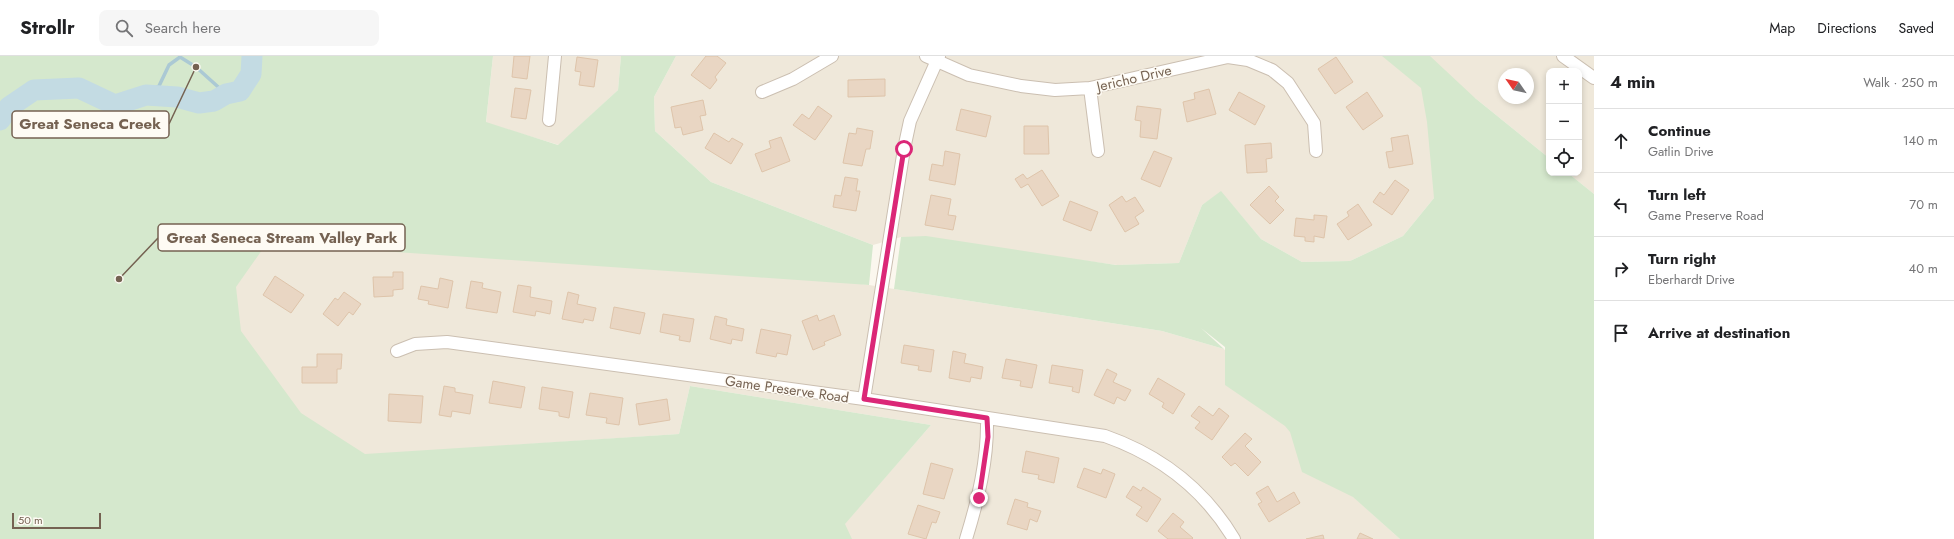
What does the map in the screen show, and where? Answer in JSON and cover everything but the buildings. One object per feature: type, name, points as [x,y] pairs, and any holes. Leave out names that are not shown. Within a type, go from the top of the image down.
[{"type":"street","points":[[549,120],[555,56]]},
{"type":"street","points":[[762,92],[793,79],[832,56]]},
{"type":"street","name":"Jericho Drive","points":[[934,57],[969,75],[1021,86],[1055,90],[1090,88],[1228,56],[1248,60],[1272,70],[1288,83],[1314,123],[1316,151]]},
{"type":"street","points":[[1563,56],[1594,78]]},
{"type":"street","points":[[864,399],[904,149],[910,121],[934,57]]},
{"type":"street","points":[[1090,88],[1098,151]]},
{"type":"street","name":"Game Preserve Road","points":[[397,351],[415,344],[447,342],[864,399],[1105,436],[1132,445],[1156,458],[1193,487],[1224,523],[1234,539]]},
{"type":"street","points":[[966,539],[979,498],[988,437],[987,418]]},
{"type":"shaded area","points":[[493,56],[621,56],[618,90],[559,145],[486,123]]},
{"type":"shaded area","points":[[676,56],[1594,56],[1594,194],[1572,176],[1582,176],[1582,68],[1546,68],[1546,156],[1475,98],[1434,198],[1403,236],[1350,261],[1302,262],[1261,239],[1221,192],[1202,205],[1179,263],[1117,265],[901,237],[873,245],[711,182],[655,131],[654,97]]},
{"type":"shaded area","points":[[283,213],[869,285],[1162,331],[1224,349],[1315,462],[1400,539],[831,539],[931,425],[690,386],[679,434],[365,455],[191,344]]},
{"type":"green space","points":[[0,56],[493,56],[486,122],[558,145],[618,90],[621,56],[676,56],[654,97],[655,131],[711,182],[873,245],[869,285],[267,243],[236,287],[241,331],[301,413],[365,454],[679,434],[690,386],[931,425],[845,524],[852,539],[0,539]]},
{"type":"green space","points":[[1382,56],[1430,56],[1475,98],[1546,156],[1546,176],[1572,176],[1594,194],[1594,539],[1400,539],[1353,497],[1302,472],[1290,432],[1285,426],[1225,385],[1225,347],[1201,328],[1224,349],[1162,331],[894,289],[901,237],[926,236],[1116,265],[1179,263],[1202,205],[1221,191],[1261,239],[1302,262],[1350,261],[1403,236],[1434,198],[1427,122],[1421,88]]},
{"type":"waterway","points":[[0,120],[9,107],[34,90],[79,88],[115,105],[146,95],[177,97],[199,103],[214,101],[226,94],[240,91],[251,74],[252,56]]},
{"type":"waterway","points":[[146,95],[159,86],[169,65],[180,57],[196,67],[226,94]]},
{"type":"place","name":"Great Seneca Creek","points":[[196,67]]},
{"type":"place","name":"Great Seneca Stream Valley Park","points":[[119,279]]},
{"type":"route","points":[[904,149],[864,399],[987,418],[988,437],[979,498]]}]
